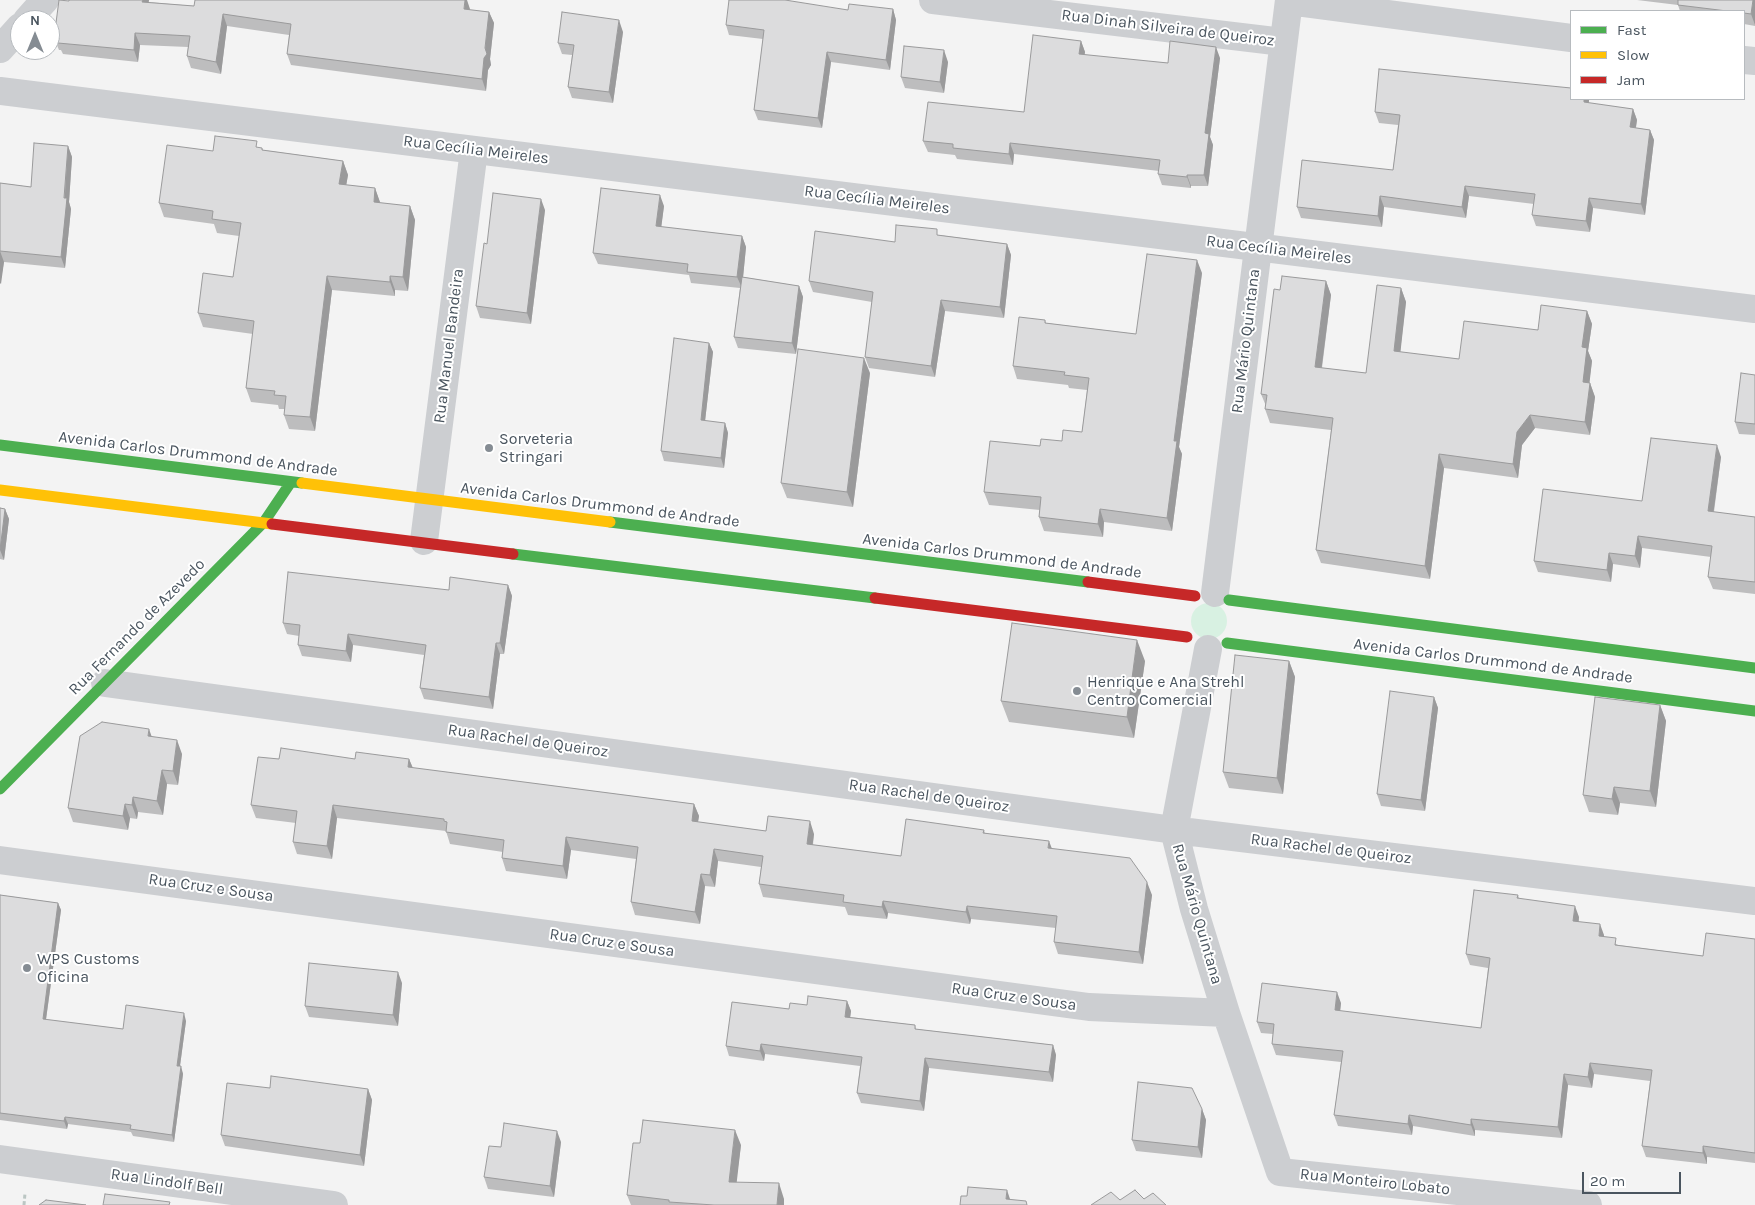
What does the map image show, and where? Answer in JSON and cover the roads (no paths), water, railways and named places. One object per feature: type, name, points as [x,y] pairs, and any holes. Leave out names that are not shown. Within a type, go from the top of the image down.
[{"type":"main road","name":"Avenida Carlos Drummond de Andrade","points":[[0,445],[1213,597],[1755,668]]},
{"type":"main road","name":"Rua Fernando de Azevedo","points":[[0,789],[264,522],[292,482]]},
{"type":"main road","name":"Avenida Carlos Drummond de Andrade","points":[[0,490],[424,541],[1755,710]]},
{"type":"main road","points":[[1183,610],[1213,597],[1238,617]]},
{"type":"street","points":[[36,10],[45,0]]},
{"type":"street","name":"Rua Dinah Silveira de Queiroz","points":[[933,0],[1283,42]]},
{"type":"street","points":[[1289,1],[1570,38]]},
{"type":"street","name":"Rua Mário Quintana","points":[[1213,597],[1289,1]]},
{"type":"street","points":[[0,50],[10,38]]},
{"type":"street","name":"Rua Cecília Meireles","points":[[0,91],[1755,309]]},
{"type":"street","name":"Rua Manuel Bandeira","points":[[424,541],[474,150]]},
{"type":"street","name":"Rua Mário Quintana","points":[[1204,641],[1174,830],[1194,908],[1226,1013],[1280,1172]]},
{"type":"street","name":"Rua Rachel de Queiroz","points":[[104,683],[1174,830],[1755,901]]},
{"type":"street","name":"Rua Cruz e Sousa","points":[[0,860],[1089,1007],[1226,1013]]},
{"type":"street","name":"Rua Lindolf Bell","points":[[0,1159],[334,1205]]},
{"type":"street","name":"Rua Monteiro Lobato","points":[[1280,1172],[1588,1205]]},
{"type":"place","name":"Sorveteria Stringari","points":[[489,448]]},
{"type":"place","name":"Henrique e Ana Strehl Centro Comercial","points":[[1077,691]]},
{"type":"place","name":"WPS Customs Oficina","points":[[27,968]]}]
